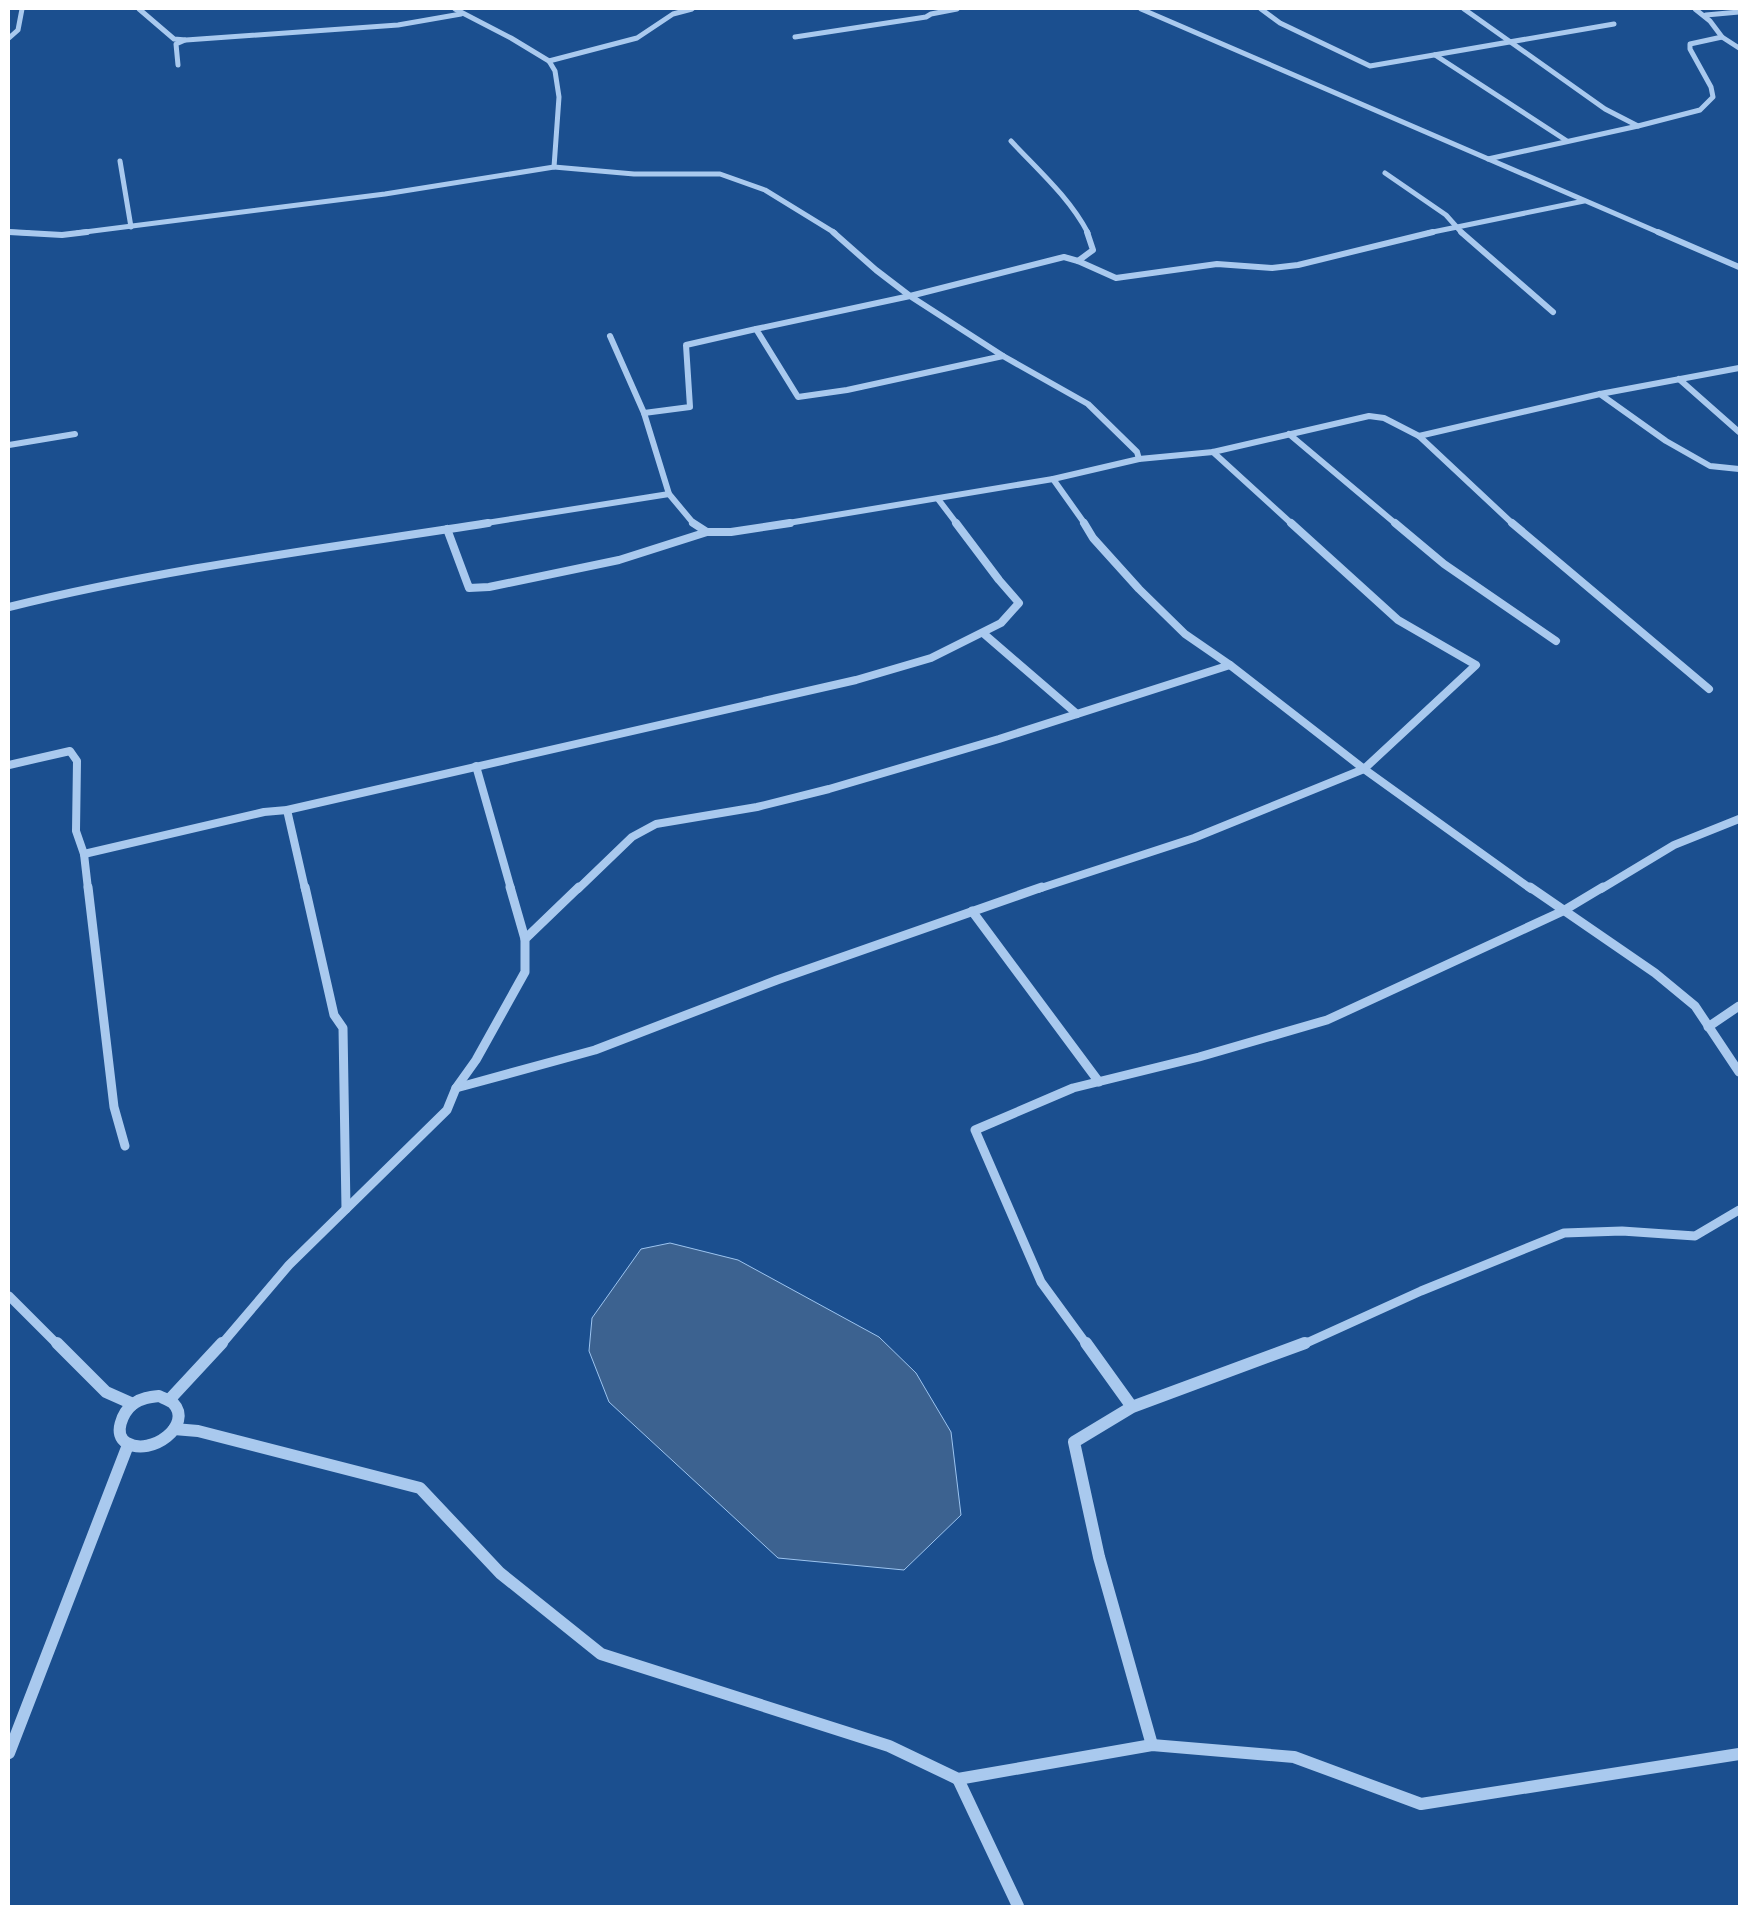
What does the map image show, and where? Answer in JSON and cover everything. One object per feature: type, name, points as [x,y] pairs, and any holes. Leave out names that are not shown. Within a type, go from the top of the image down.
[{"type":"street","points":[[9,38],[14,36],[19,28],[22,9]]},
{"type":"street","points":[[138,9],[174,39],[185,40],[398,26],[461,14]]},
{"type":"street","points":[[455,9],[461,14],[487,24],[549,61],[555,74],[561,103],[554,167]]},
{"type":"street","points":[[549,61],[637,38],[672,14],[692,9]]},
{"type":"street","points":[[795,37],[926,17],[931,14],[957,9]]},
{"type":"street","points":[[1141,9],[1739,267]]},
{"type":"street","points":[[1261,9],[1280,23],[1370,66],[1614,24]]},
{"type":"street","points":[[1464,9],[1605,109],[1638,126]]},
{"type":"street","points":[[1695,9],[1706,15],[1722,37],[1739,48]]},
{"type":"street","points":[[1706,15],[1739,12]]},
{"type":"street","points":[[1488,159],[1638,126],[1688,113],[1707,105],[1713,97],[1711,87],[1690,49],[1690,44],[1722,37]]},
{"type":"street","points":[[178,65],[176,44],[185,40]]},
{"type":"street","points":[[1435,55],[1567,142]]},
{"type":"street","points":[[1011,141],[1078,214],[1092,240],[1093,250],[1078,260]]},
{"type":"street","points":[[120,161],[131,227]]},
{"type":"street","points":[[9,232],[62,236],[385,194],[554,167],[634,174],[720,174],[765,190],[830,229],[876,270],[910,296],[1003,356],[1088,404],[1137,452],[1139,459]]},
{"type":"street","points":[[1384,173],[1446,215],[1455,227],[1554,312]]},
{"type":"street","points":[[644,413],[690,407],[686,345],[910,296],[1064,257],[1078,260],[1116,278],[1217,264],[1272,268],[1298,265],[1455,227],[1584,201]]},
{"type":"street","points":[[756,329],[798,397],[847,390],[1003,356]]},
{"type":"street","points":[[610,336],[644,413],[669,494],[695,525],[707,532]]},
{"type":"street","points":[[1420,436],[1600,394],[1739,368]]},
{"type":"street","points":[[1679,379],[1739,432]]},
{"type":"street","points":[[1600,394],[1666,441],[1710,466],[1739,469]]},
{"type":"street","points":[[447,529],[469,588],[489,587],[619,560],[707,532],[731,532],[1054,479],[1139,459],[1214,452],[1369,416],[1384,418],[1420,436],[1514,525],[1710,689]]},
{"type":"street","points":[[9,445],[76,434]]},
{"type":"street","points":[[1289,434],[1444,564],[1556,641]]},
{"type":"street","points":[[456,1088],[595,1050],[776,980],[1071,877],[1194,838],[1364,769],[1476,665],[1398,620],[1214,452]]},
{"type":"street","points":[[1054,479],[1073,505],[1093,538],[1139,589],[1185,634],[1230,665],[1364,769],[1563,911],[1655,973],[1694,1006],[1739,1072]]},
{"type":"street","points":[[9,606],[82,589],[669,494]]},
{"type":"street","points":[[84,854],[264,812],[287,810],[856,680],[931,658],[983,633],[1001,622],[1019,603],[999,580],[938,498]]},
{"type":"street","points":[[983,633],[1077,714]]},
{"type":"street","points":[[525,939],[632,837],[656,824],[757,808],[829,789],[1077,714],[1230,665]]},
{"type":"street","points":[[9,765],[70,752],[77,761],[76,831],[84,854],[114,1107],[125,1146]]},
{"type":"street","points":[[170,1399],[221,1345],[289,1265],[447,1110],[456,1088],[476,1060],[525,972],[525,939],[476,766]]},
{"type":"street","points":[[287,810],[334,1015],[343,1028],[346,1209]]},
{"type":"street","points":[[1132,1407],[1041,1282],[975,1130],[1073,1088],[1199,1057],[1327,1020],[1563,911],[1674,845],[1739,819]]},
{"type":"street","points":[[972,911],[1099,1082]]},
{"type":"street","points":[[1708,1027],[1739,1006]]},
{"type":"street","points":[[1152,1745],[1099,1557],[1074,1442],[1132,1407],[1301,1345],[1421,1291],[1564,1233],[1622,1231],[1695,1236],[1739,1210]]},
{"type":"street","points":[[9,1296],[106,1392],[133,1404]]},
{"type":"street","points":[[159,1396],[170,1399],[177,1407],[178,1417],[174,1429],[165,1440],[152,1446],[139,1448],[128,1445],[121,1437],[120,1426],[124,1414],[133,1404],[146,1398],[159,1396]]},
{"type":"street","points":[[174,1429],[198,1431],[420,1488],[500,1573],[601,1654],[889,1746],[958,1779],[1152,1745],[1294,1757],[1421,1804],[1739,1754]]},
{"type":"street","points":[[9,1754],[128,1445]]},
{"type":"street","points":[[958,1779],[1018,1906]]},
{"type":"water","points":[[670,1243],[738,1260],[879,1337],[916,1373],[951,1432],[961,1515],[904,1570],[778,1558],[609,1402],[589,1351],[592,1318],[641,1249]]}]
